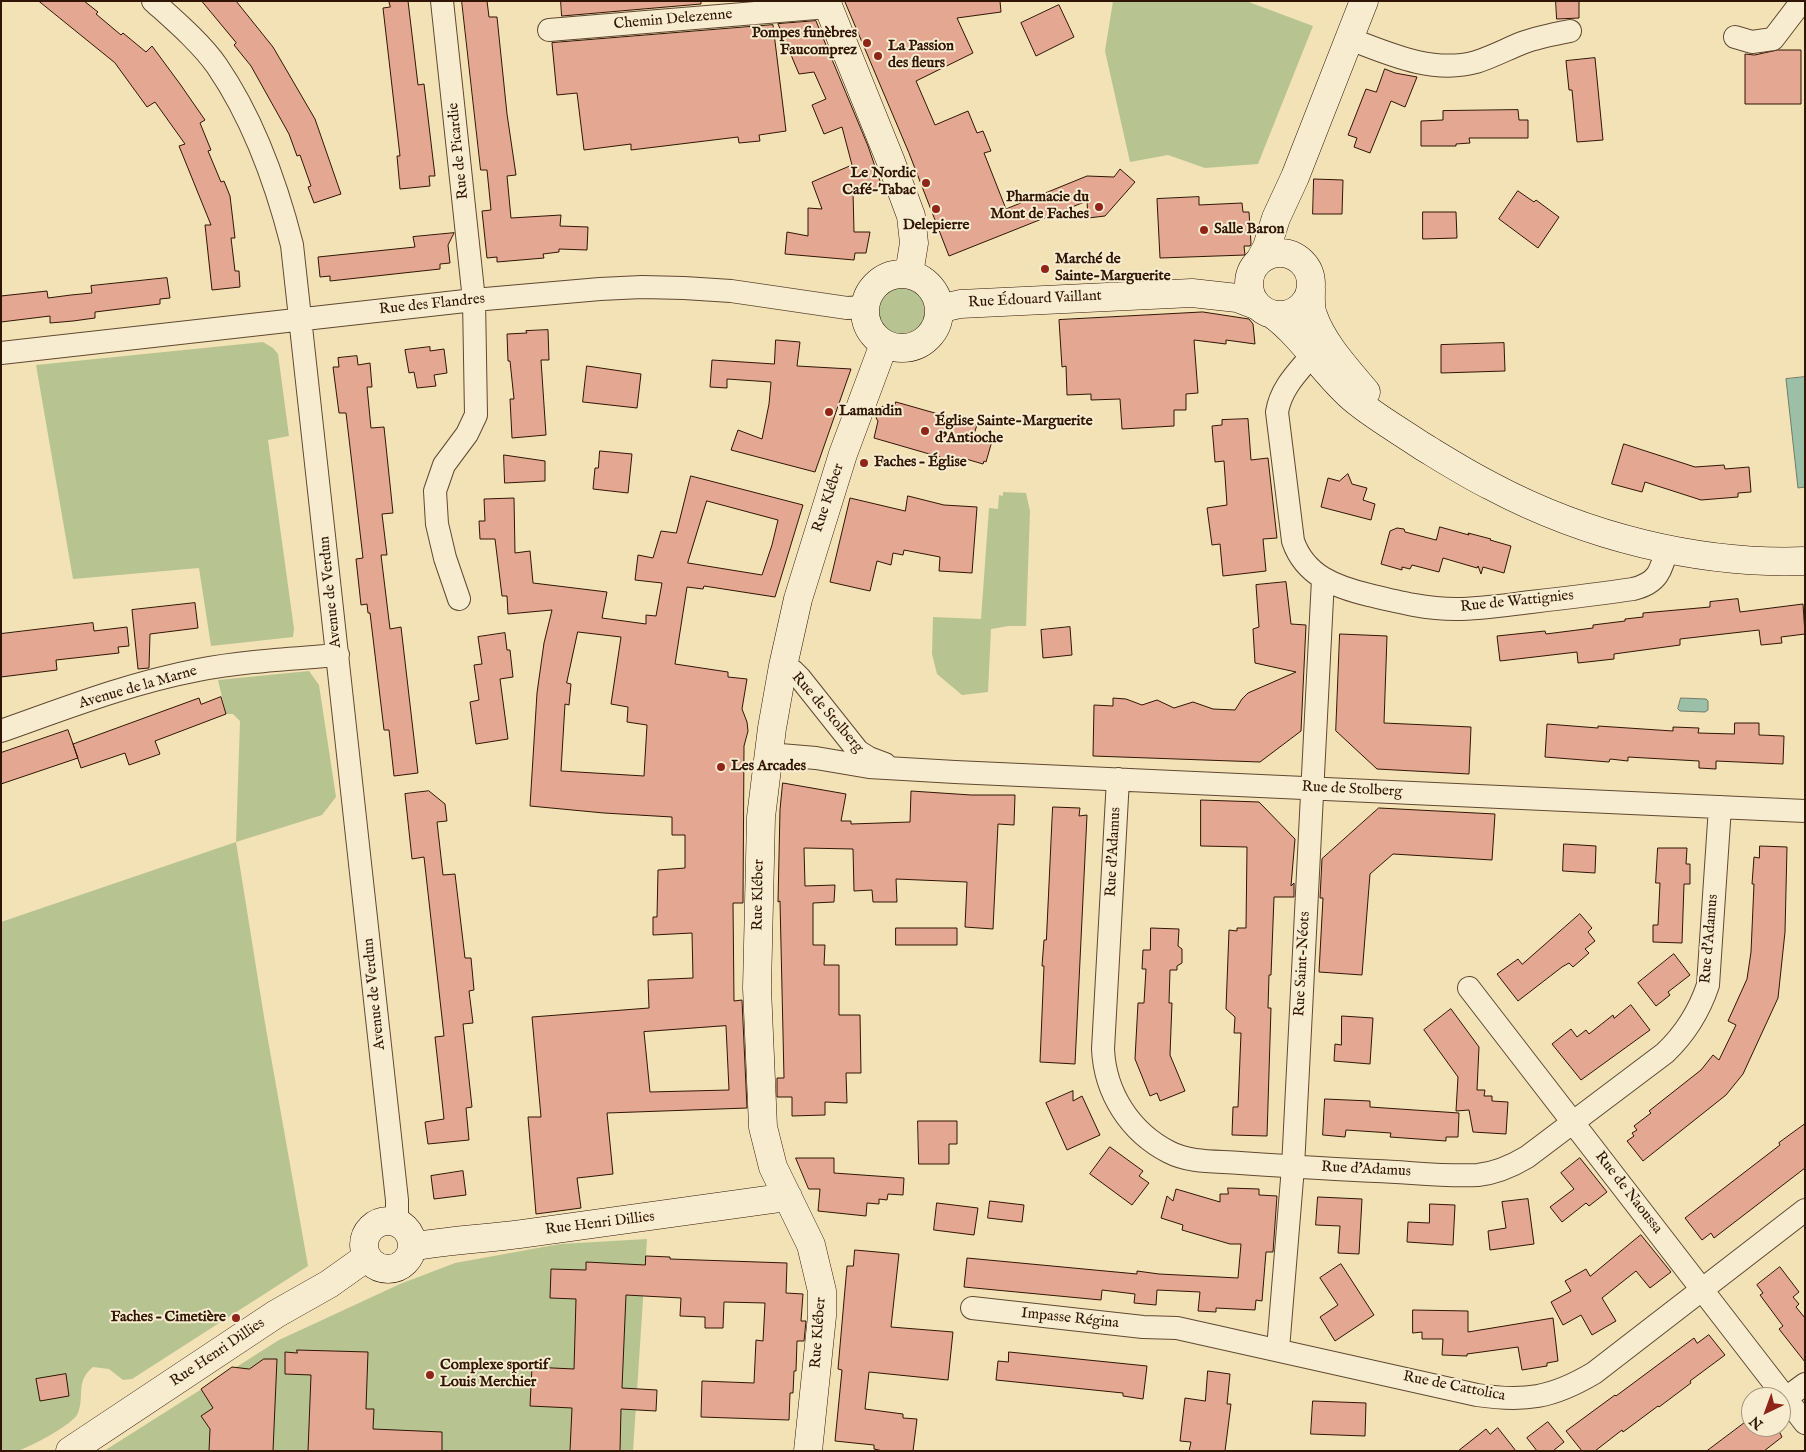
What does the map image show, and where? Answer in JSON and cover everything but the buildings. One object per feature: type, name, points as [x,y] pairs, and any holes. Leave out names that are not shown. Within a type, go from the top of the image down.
[{"type":"street","name":"Avenue de Verdun","points":[[153,1],[181,26],[216,65],[238,100],[269,168],[290,237],[338,654],[397,1200],[397,1224]]},
{"type":"street","name":"Rue de Picardie","points":[[442,1],[474,300],[476,415],[467,434],[444,466],[435,491],[437,524],[445,558],[459,599]]},
{"type":"street","points":[[1364,1],[1295,176],[1280,206],[1269,241],[1256,264],[1249,285],[1251,296],[1265,310],[1292,330],[1329,376],[1355,401],[1383,421],[1492,487],[1540,510],[1598,531],[1667,548],[1727,558],[1805,561]]},
{"type":"street","points":[[1735,37],[1752,42],[1773,39],[1802,1]]},
{"type":"street","points":[[827,4],[888,155],[910,216],[914,243],[909,274]]},
{"type":"street","name":"Chemin Delezenne","points":[[549,30],[827,4]]},
{"type":"street","points":[[1350,39],[1409,60],[1428,64],[1460,65],[1489,57],[1540,37],[1570,31]]},
{"type":"street","points":[[1295,176],[1292,194],[1293,232],[1298,252],[1308,277],[1313,315],[1318,326],[1339,357],[1376,402],[1424,446]]},
{"type":"street","points":[[1256,264],[1270,254],[1287,254],[1298,258],[1308,277],[1307,300],[1300,308],[1290,314],[1265,310]]},
{"type":"street","name":"Rue Édouard Vaillant","points":[[1192,293],[1231,282],[1256,264]]},
{"type":"street","points":[[896,274],[909,274],[920,278],[930,286],[936,297],[939,309],[938,321],[932,332],[919,344],[901,348],[884,344],[870,331],[865,320],[864,307],[867,295],[879,281],[896,274]]},
{"type":"street","name":"Rue des Flandres","points":[[1,354],[474,300],[609,288],[684,288],[731,292],[847,308],[864,307]]},
{"type":"street","name":"Rue Édouard Vaillant","points":[[939,309],[960,304],[1192,293],[1237,298],[1265,310]]},
{"type":"street","name":"Rue Kléber","points":[[808,1451],[822,1316],[822,1291],[811,1245],[773,1167],[767,1147],[761,1104],[757,988],[761,817],[768,754],[783,666],[798,599],[843,454],[884,344]]},
{"type":"street","name":"Rue de Wattignies","points":[[1312,355],[1287,386],[1279,402],[1277,412],[1293,541],[1309,568],[1323,579],[1349,590],[1394,601],[1433,608],[1476,608],[1633,590],[1644,587],[1652,582],[1658,574],[1667,548]]},
{"type":"street","name":"Rue Saint-Néots","points":[[1278,1349],[1293,1167],[1323,579]]},
{"type":"street","name":"Avenue de la Marne","points":[[1,731],[114,691],[158,679],[232,664],[338,654]]},
{"type":"street","name":"Rue de Stolberg","points":[[783,666],[793,671],[800,678],[858,751],[869,758],[900,769]]},
{"type":"street","name":"Rue de Stolberg","points":[[768,754],[816,758],[869,767],[900,769],[1805,811]]},
{"type":"street","name":"Rue d'Adamus","points":[[1118,779],[1103,1049],[1106,1072],[1116,1100],[1132,1124],[1143,1135],[1170,1152],[1183,1157],[1197,1160],[1293,1167],[1479,1174],[1493,1172],[1516,1164],[1574,1123],[1665,1053],[1684,1034],[1699,1010],[1708,985],[1720,807]]},
{"type":"street","name":"Rue de Naoussa","points":[[1469,988],[1778,1387]]},
{"type":"street","name":"Rue Henri Dillies","points":[[412,1247],[650,1218],[788,1197]]},
{"type":"street","name":"Rue de Cattolica","points":[[1168,1327],[1278,1349],[1477,1395],[1496,1398],[1531,1397],[1568,1388],[1594,1373],[1805,1210]]},
{"type":"street","points":[[382,1222],[397,1224],[408,1233],[412,1247],[406,1261],[400,1266],[393,1268],[378,1267],[367,1257],[365,1243],[370,1230],[382,1222]]},
{"type":"street","name":"Rue Henri Dillies","points":[[70,1451],[276,1314],[329,1284],[367,1257]]},
{"type":"street","name":"Impasse Régina","points":[[972,1308],[1143,1327],[1168,1327]]},
{"type":"street","points":[[1791,1394],[1805,1384]]},
{"type":"street","name":"Rue de Naoussa","points":[[1791,1405],[1805,1423]]},
{"type":"shaded area","points":[[1113,1],[1246,1],[1313,26],[1258,164],[1205,168],[1168,155],[1130,162],[1105,51]]},
{"type":"shaded area","points":[[898,285],[908,285],[921,292],[928,305],[928,315],[921,328],[908,335],[898,335],[889,331],[882,324],[878,315],[878,305],[882,296],[889,289]]},
{"type":"shaded area","points":[[263,342],[273,348],[278,354],[289,436],[268,440],[294,629],[293,637],[211,646],[199,568],[73,579],[36,365]]},
{"type":"shaded area","points":[[1805,377],[1805,487],[1798,488],[1786,379]]},
{"type":"shaded area","points":[[1003,492],[1026,493],[1030,511],[1026,626],[991,629],[988,692],[962,695],[937,674],[932,654],[933,617],[981,619],[989,508],[998,509],[999,495],[1003,496]]},
{"type":"shaded area","points":[[309,671],[319,685],[336,797],[322,815],[236,842],[240,721],[233,714],[226,714],[218,680]]},
{"type":"shaded area","points":[[1681,698],[1706,699],[1708,701],[1708,710],[1705,712],[1680,711],[1678,709]]},
{"type":"shaded area","points":[[236,842],[265,1023],[308,1266],[132,1379],[123,1380],[109,1369],[93,1367],[87,1373],[82,1383],[80,1406],[75,1418],[51,1435],[31,1445],[17,1451],[1,1451],[1,922]]},
{"type":"shaded area","name":"Complexe sportif Louis Merchier","points":[[647,1239],[633,1451],[104,1451],[279,1340],[400,1284],[455,1263],[560,1244]]},
{"type":"place","name":"Pompes funèbres Faucomprez","points":[[867,43]]},
{"type":"place","name":"La Passion des fleurs","points":[[878,56]]},
{"type":"place","name":"Le Nordic Café-Tabac","points":[[926,183]]},
{"type":"place","name":"Pharmacie du Mont de Faches","points":[[1099,207]]},
{"type":"place","name":"Delepierre","points":[[936,209]]},
{"type":"place","name":"Salle Baron","points":[[1204,230]]},
{"type":"place","name":"Marché de Sainte-Marguerite","points":[[1045,269]]},
{"type":"place","name":"Lamandin","points":[[829,412]]},
{"type":"place","name":"Église Sainte-Marguerite d'Antioche","points":[[925,431]]},
{"type":"place","name":"Faches – Église","points":[[864,463]]},
{"type":"place","name":"Les Arcades","points":[[721,767]]},
{"type":"place","name":"Faches – Cimetière","points":[[236,1318]]},
{"type":"place","name":"Complexe sportif Louis Merchier","points":[[430,1375]]}]
